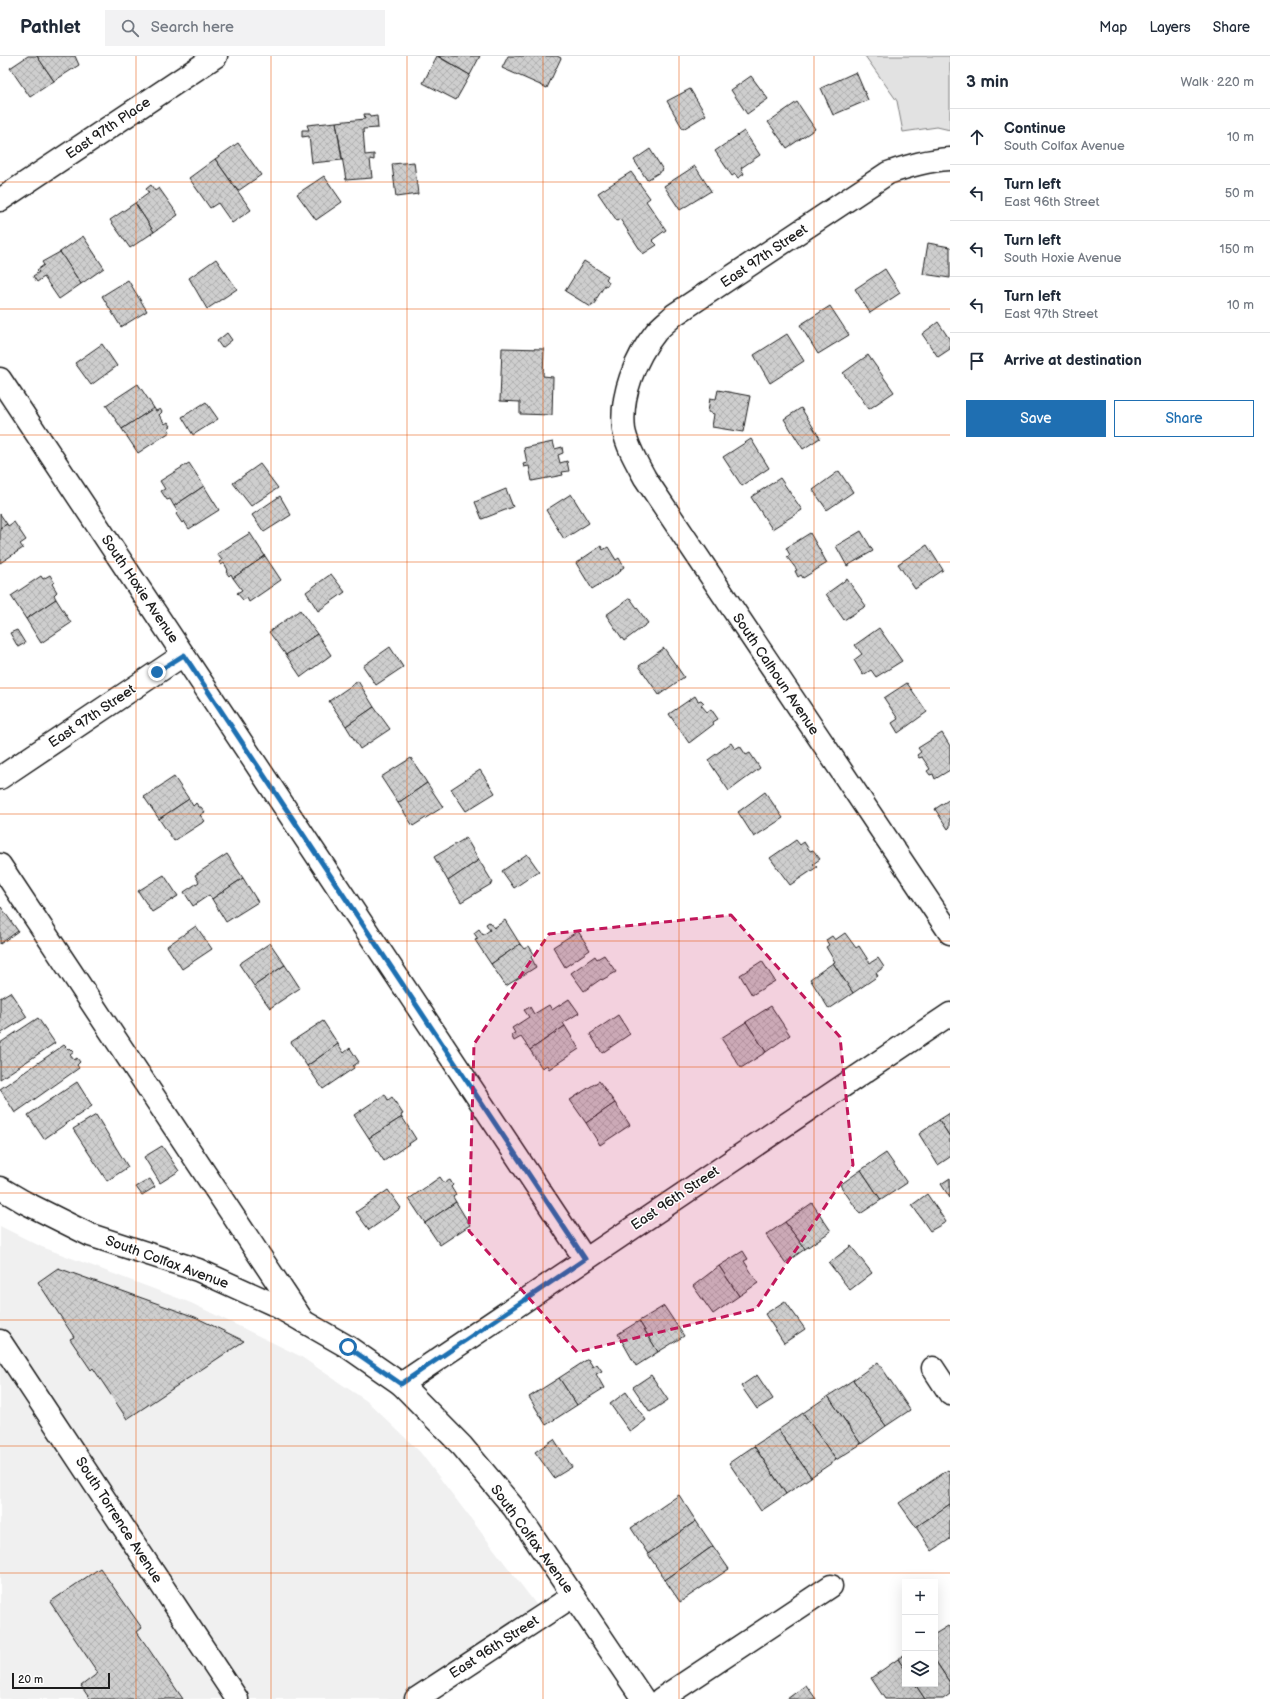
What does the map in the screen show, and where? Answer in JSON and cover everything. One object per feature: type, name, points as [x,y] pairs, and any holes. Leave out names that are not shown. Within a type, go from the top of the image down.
[{"type":"street","name":"East 97th Place","points":[[0,200],[216,56]]},
{"type":"street","name":"East 97th Street","points":[[623,406],[631,378],[643,351],[656,332],[674,315],[888,173],[912,165],[950,159]]},
{"type":"street","name":"South Hoxie Avenue","points":[[0,379],[585,1259]]},
{"type":"street","name":"South Calhoun Avenue","points":[[623,406],[624,431],[633,455],[645,478],[950,933]]},
{"type":"street","name":"East 97th Street","points":[[0,778],[184,655]]},
{"type":"street","points":[[0,865],[303,1321]]},
{"type":"street","name":"East 96th Street","points":[[401,1384],[950,1014]]},
{"type":"street","name":"South Colfax Avenue","points":[[0,1188],[24,1202],[90,1235],[198,1270],[274,1304],[348,1347],[401,1384],[462,1446],[514,1508],[643,1699]]},
{"type":"street","name":"South Torrence Avenue","points":[[0,1341],[237,1699]]},
{"type":"street","points":[[933,1368],[950,1394]]},
{"type":"street","points":[[661,1699],[831,1586]]},
{"type":"street","name":"East 96th Street","points":[[416,1699],[572,1596]]},
{"type":"highlighted area","points":[[731,915],[840,1037],[853,1165],[756,1309],[577,1352],[469,1231],[474,1044],[549,934]]},
{"type":"shaded area","points":[[865,56],[950,56],[950,130],[937,127],[903,132],[897,101]]},
{"type":"shaded area","points":[[0,1226],[42,1247],[191,1303],[300,1356],[368,1402],[420,1452],[548,1620],[428,1699],[0,1699]]},
{"type":"building","points":[[28,56],[37,56],[54,81],[30,97],[10,68]]},
{"type":"building","points":[[37,56],[75,56],[79,65],[54,81]]},
{"type":"building","points":[[437,56],[470,75],[456,100],[423,83]]},
{"type":"building","points":[[438,56],[480,56],[470,75]]},
{"type":"building","points":[[508,56],[557,56],[561,58],[547,88],[502,68]]},
{"type":"building","points":[[856,72],[868,100],[833,115],[821,88]]},
{"type":"building","points":[[751,76],[768,99],[747,114],[731,90]]},
{"type":"building","points":[[690,89],[706,115],[683,129],[667,101]]},
{"type":"building","points":[[797,102],[815,129],[787,148],[768,122]]},
{"type":"building","points":[[364,114],[369,114],[370,117],[377,116],[378,128],[363,129],[365,155],[374,154],[374,160],[370,159],[372,178],[346,180],[336,122],[365,119]]},
{"type":"building","points":[[336,122],[342,160],[312,163],[309,136],[302,137],[302,130],[309,130],[307,125]]},
{"type":"building","points":[[744,131],[760,155],[741,168],[744,174],[738,178],[735,174],[732,176],[715,151]]},
{"type":"building","points":[[238,143],[261,175],[238,191],[215,159]]},
{"type":"building","points":[[650,149],[663,170],[647,180],[634,160]]},
{"type":"building","points":[[215,159],[251,210],[232,223],[218,203],[210,208],[189,178]]},
{"type":"building","points":[[414,162],[418,194],[396,197],[392,164]]},
{"type":"building","points":[[695,166],[711,191],[680,210],[664,186]]},
{"type":"building","points":[[631,172],[650,198],[646,201],[666,230],[652,240],[657,245],[643,254],[620,219],[617,221],[598,193]]},
{"type":"building","points":[[324,176],[342,202],[316,220],[297,194]]},
{"type":"building","points":[[151,185],[155,191],[159,188],[178,215],[154,232],[135,203],[149,193],[146,189]]},
{"type":"building","points":[[135,203],[154,232],[130,248],[110,220]]},
{"type":"building","points":[[83,236],[104,268],[81,284],[60,252]]},
{"type":"building","points":[[928,243],[950,247],[950,278],[923,274]]},
{"type":"building","points":[[60,252],[81,284],[59,299],[44,277],[37,282],[33,276],[39,272],[37,270],[44,265],[42,262]]},
{"type":"building","points":[[216,259],[237,289],[207,309],[189,278]]},
{"type":"building","points":[[584,261],[608,276],[606,279],[609,282],[607,286],[605,285],[595,301],[597,301],[594,305],[592,304],[591,307],[565,291]]},
{"type":"building","points":[[885,269],[900,293],[870,313],[855,289]]},
{"type":"building","points":[[128,280],[147,311],[121,327],[102,296]]},
{"type":"building","points":[[830,306],[849,335],[818,354],[800,325]]},
{"type":"building","points":[[938,322],[950,340],[950,349],[938,357],[922,334]]},
{"type":"building","points":[[227,333],[232,340],[222,348],[217,341]]},
{"type":"building","points":[[787,334],[804,361],[770,383],[754,355]]},
{"type":"building","points":[[102,344],[117,366],[91,385],[75,363]]},
{"type":"building","points":[[502,348],[544,349],[543,376],[553,377],[552,415],[520,414],[520,402],[500,401]]},
{"type":"building","points":[[868,355],[894,392],[869,409],[843,373]]},
{"type":"building","points":[[138,384],[154,408],[122,429],[106,405]]},
{"type":"building","points":[[718,390],[750,396],[743,432],[712,427],[714,414],[708,412],[710,398],[716,399]]},
{"type":"building","points":[[206,402],[218,419],[193,435],[182,417]]},
{"type":"building","points":[[154,408],[156,411],[160,409],[162,412],[159,415],[165,424],[168,422],[171,426],[168,428],[170,432],[138,453],[122,429]]},
{"type":"building","points":[[801,408],[820,438],[803,449],[784,419]]},
{"type":"building","points":[[751,439],[769,468],[742,486],[723,457]]},
{"type":"building","points":[[553,442],[555,449],[562,447],[563,453],[558,455],[560,463],[567,461],[569,471],[562,472],[563,475],[532,481],[529,466],[524,467],[523,464],[527,463],[524,448]]},
{"type":"building","points":[[189,463],[204,486],[174,506],[170,499],[167,500],[161,491],[165,489],[160,481]]},
{"type":"building","points":[[260,464],[278,488],[251,506],[233,483]]},
{"type":"building","points":[[839,471],[853,492],[827,510],[813,490]]},
{"type":"building","points":[[780,478],[802,510],[772,529],[751,497]]},
{"type":"building","points":[[204,486],[219,510],[189,529],[184,521],[182,523],[176,514],[178,512],[174,506]]},
{"type":"building","points":[[506,489],[513,507],[482,519],[475,502]]},
{"type":"building","points":[[571,494],[589,523],[564,539],[546,510]]},
{"type":"building","points":[[280,496],[291,515],[264,532],[252,515]]},
{"type":"building","points":[[0,514],[7,524],[0,528]]},
{"type":"building","points":[[14,522],[26,540],[20,544],[23,548],[0,563],[0,528],[7,524],[8,526]]},
{"type":"building","points":[[861,531],[873,551],[847,566],[836,546]]},
{"type":"building","points":[[250,533],[265,556],[233,578],[231,574],[229,576],[226,572],[228,570],[224,563],[221,565],[219,562],[222,560],[217,554]]},
{"type":"building","points":[[810,533],[827,563],[803,578],[801,575],[798,577],[795,571],[797,570],[787,557],[790,555],[786,548]]},
{"type":"building","points":[[927,545],[943,570],[915,589],[898,564]]},
{"type":"building","points":[[601,546],[603,550],[608,547],[616,560],[619,558],[624,567],[620,570],[621,571],[592,589],[576,563]]},
{"type":"building","points":[[265,556],[281,580],[249,602],[247,598],[243,600],[237,593],[242,590],[233,578]]},
{"type":"building","points":[[331,574],[345,592],[318,611],[306,592]]},
{"type":"building","points":[[50,575],[54,582],[52,584],[57,592],[54,595],[56,599],[26,619],[11,596],[41,576],[43,579]]},
{"type":"building","points":[[847,579],[866,606],[844,620],[826,594]]},
{"type":"building","points":[[630,598],[648,623],[624,641],[606,615]]},
{"type":"building","points":[[56,599],[71,623],[41,643],[26,619]]},
{"type":"building","points":[[300,610],[317,634],[286,655],[269,632]]},
{"type":"building","points":[[879,628],[902,661],[876,677],[871,670],[863,675],[854,660],[862,654],[855,645]]},
{"type":"building","points":[[17,630],[25,643],[18,647],[10,633]]},
{"type":"building","points":[[317,634],[331,655],[301,677],[286,655]]},
{"type":"building","points":[[390,647],[403,667],[376,685],[363,666]]},
{"type":"building","points":[[664,648],[684,677],[659,695],[639,666]]},
{"type":"building","points":[[358,681],[374,707],[346,726],[329,701]]},
{"type":"building","points":[[907,683],[927,712],[898,733],[892,723],[898,719],[884,698]]},
{"type":"building","points":[[695,696],[698,701],[701,700],[704,703],[701,705],[707,712],[711,709],[718,719],[713,722],[714,724],[689,743],[669,714]]},
{"type":"building","points":[[374,707],[390,729],[360,749],[346,726]]},
{"type":"building","points":[[942,733],[950,746],[950,770],[935,779],[933,774],[930,775],[927,771],[930,769],[922,757],[919,758],[917,755],[921,752],[918,748]]},
{"type":"building","points":[[731,743],[735,749],[740,746],[746,755],[750,753],[760,768],[729,791],[708,760]]},
{"type":"building","points":[[411,758],[427,783],[398,803],[381,777]]},
{"type":"building","points":[[480,770],[495,793],[466,811],[451,789]]},
{"type":"building","points":[[174,777],[189,799],[159,819],[144,797]]},
{"type":"building","points":[[427,783],[443,807],[413,826],[398,803]]},
{"type":"building","points":[[765,792],[783,818],[754,837],[738,812]]},
{"type":"building","points":[[189,799],[193,806],[196,803],[205,812],[200,815],[205,821],[174,841],[159,819]]},
{"type":"building","points":[[950,799],[950,827],[948,829],[935,809]]},
{"type":"building","points":[[466,838],[479,860],[448,881],[434,857]]},
{"type":"building","points":[[796,840],[800,845],[804,842],[810,851],[813,850],[820,859],[813,864],[817,867],[790,885],[770,858]]},
{"type":"building","points":[[227,854],[243,878],[212,899],[209,895],[193,906],[184,892],[199,882],[195,875]]},
{"type":"building","points":[[527,854],[539,871],[514,888],[502,871]]},
{"type":"building","points":[[479,860],[493,883],[461,902],[448,881]]},
{"type":"building","points":[[164,875],[178,896],[152,912],[138,891]]},
{"type":"building","points":[[243,878],[258,902],[226,922],[212,899]]},
{"type":"building","points":[[1,907],[18,931],[0,944],[0,908]]},
{"type":"building","points":[[505,920],[520,944],[491,964],[475,940],[478,939],[474,933],[479,929],[483,935],[490,930],[486,924],[489,922],[494,928]]},
{"type":"building","points":[[196,926],[212,949],[182,969],[167,946]]},
{"type":"building","points":[[578,931],[590,950],[565,967],[553,947]]},
{"type":"building","points":[[845,933],[856,948],[859,946],[870,963],[878,958],[884,967],[876,973],[878,976],[853,993],[833,963],[835,962],[826,947],[829,945],[826,940],[832,936],[835,940]]},
{"type":"building","points":[[270,943],[285,965],[254,986],[239,964]]},
{"type":"building","points":[[520,944],[524,949],[529,946],[534,954],[531,957],[536,967],[506,986],[491,964]]},
{"type":"building","points":[[604,955],[616,972],[602,980],[601,979],[584,991],[571,973],[595,956],[597,959]]},
{"type":"building","points":[[762,961],[775,981],[752,995],[740,975]]},
{"type":"building","points":[[833,963],[853,993],[829,1009],[810,979]]},
{"type":"building","points":[[285,965],[300,988],[270,1008],[254,986]]},
{"type":"building","points":[[10,992],[27,1017],[0,1034],[0,998]]},
{"type":"building","points":[[569,999],[579,1013],[563,1023],[565,1026],[530,1050],[521,1037],[514,1041],[511,1035],[515,1033],[512,1028],[529,1017],[524,1010],[530,1007],[534,1014],[549,1005],[552,1010]]},
{"type":"building","points":[[771,1006],[790,1035],[766,1052],[746,1022]]},
{"type":"building","points":[[618,1015],[630,1034],[602,1053],[590,1034]]},
{"type":"building","points":[[38,1018],[55,1043],[0,1079],[0,1043]]},
{"type":"building","points":[[323,1021],[338,1044],[307,1066],[291,1042]]},
{"type":"building","points":[[746,1022],[766,1052],[741,1068],[721,1038]]},
{"type":"building","points":[[565,1026],[579,1049],[549,1069],[547,1065],[542,1068],[530,1050]]},
{"type":"building","points":[[338,1044],[344,1053],[350,1048],[359,1062],[353,1066],[354,1068],[323,1089],[307,1066]]},
{"type":"building","points":[[64,1045],[74,1052],[70,1055],[74,1060],[77,1058],[80,1062],[77,1065],[79,1068],[15,1113],[0,1089]]},
{"type":"building","points":[[599,1081],[615,1103],[586,1123],[570,1100]]},
{"type":"building","points":[[77,1082],[92,1106],[44,1139],[28,1115]]},
{"type":"building","points":[[385,1094],[388,1100],[392,1097],[403,1114],[401,1115],[402,1117],[369,1138],[354,1115]]},
{"type":"building","points":[[615,1103],[630,1125],[600,1145],[586,1123]]},
{"type":"building","points":[[950,1113],[950,1137],[939,1120]]},
{"type":"building","points":[[96,1115],[128,1167],[107,1181],[73,1129]]},
{"type":"building","points":[[402,1117],[416,1139],[384,1161],[369,1138]]},
{"type":"building","points":[[939,1120],[950,1137],[950,1157],[938,1165],[919,1134]]},
{"type":"building","points":[[162,1146],[179,1171],[160,1183],[144,1157]]},
{"type":"building","points":[[886,1153],[907,1183],[881,1200],[861,1170]]},
{"type":"building","points":[[861,1170],[881,1200],[860,1214],[840,1185]]},
{"type":"building","points":[[440,1177],[444,1183],[450,1180],[453,1185],[451,1187],[456,1195],[453,1197],[456,1202],[425,1223],[409,1199]]},
{"type":"building","points":[[950,1178],[950,1198],[941,1184]]},
{"type":"building","points":[[150,1179],[155,1187],[142,1195],[136,1187]]},
{"type":"building","points":[[388,1190],[401,1208],[369,1230],[356,1212]]},
{"type":"building","points":[[927,1194],[946,1222],[930,1231],[912,1205]]},
{"type":"building","points":[[456,1202],[470,1225],[440,1245],[425,1223]]},
{"type":"building","points":[[812,1203],[831,1231],[805,1249],[785,1222]]},
{"type":"building","points":[[785,1222],[805,1249],[785,1263],[766,1235]]},
{"type":"building","points":[[851,1246],[872,1273],[850,1290],[829,1263]]},
{"type":"building","points":[[743,1251],[748,1259],[744,1261],[758,1283],[739,1296],[719,1266]]},
{"type":"building","points":[[719,1266],[739,1296],[713,1314],[693,1286]]},
{"type":"building","points":[[58,1268],[195,1317],[244,1341],[127,1419],[93,1368],[91,1370],[70,1339],[74,1337],[38,1282]]},
{"type":"building","points":[[785,1301],[805,1329],[784,1343],[765,1314]]},
{"type":"building","points":[[664,1306],[684,1336],[658,1352],[639,1321]]},
{"type":"building","points":[[639,1321],[658,1352],[636,1366],[618,1334]]},
{"type":"building","points":[[588,1359],[593,1367],[597,1364],[602,1371],[596,1374],[604,1388],[577,1405],[559,1378]]},
{"type":"building","points":[[878,1362],[910,1410],[886,1426],[853,1380]]},
{"type":"building","points":[[651,1375],[668,1400],[650,1412],[633,1387]]},
{"type":"building","points":[[757,1375],[773,1399],[757,1409],[741,1386]]},
{"type":"building","points":[[559,1378],[577,1405],[546,1425],[529,1397]]},
{"type":"building","points":[[853,1380],[886,1426],[861,1444],[828,1396]]},
{"type":"building","points":[[626,1392],[646,1420],[630,1432],[610,1404]]},
{"type":"building","points":[[828,1396],[861,1444],[836,1460],[803,1413]]},
{"type":"building","points":[[803,1413],[836,1460],[811,1477],[778,1430]]},
{"type":"building","points":[[778,1430],[811,1477],[786,1494],[754,1446]]},
{"type":"building","points":[[554,1439],[572,1467],[554,1478],[535,1452]]},
{"type":"building","points":[[754,1446],[786,1494],[761,1511],[729,1463]]},
{"type":"building","points":[[948,1470],[950,1472],[950,1504],[916,1527],[899,1503]]},
{"type":"building","points":[[679,1495],[696,1521],[648,1554],[631,1528]]},
{"type":"building","points":[[950,1504],[950,1539],[932,1551],[916,1527]]},
{"type":"building","points":[[696,1521],[713,1546],[665,1580],[648,1554]]},
{"type":"building","points":[[713,1546],[729,1569],[680,1602],[665,1580]]},
{"type":"building","points":[[100,1568],[142,1628],[137,1632],[183,1699],[90,1699],[81,1686],[98,1673],[50,1602]]},
{"type":"building","points":[[948,1626],[950,1628],[950,1683],[938,1665],[938,1632]]},
{"type":"building","points":[[902,1656],[902,1665],[898,1659]]},
{"type":"building","points":[[898,1659],[902,1665],[902,1687],[917,1687],[925,1699],[885,1699],[871,1678]]},
{"type":"building","points":[[938,1665],[950,1683],[950,1694],[943,1699],[925,1699],[917,1687],[938,1687]]},
{"type":"building","points":[[806,1685],[816,1699],[787,1699]]},
{"type":"route","points":[[157,672],[184,655],[585,1259],[401,1384],[348,1347]]}]
